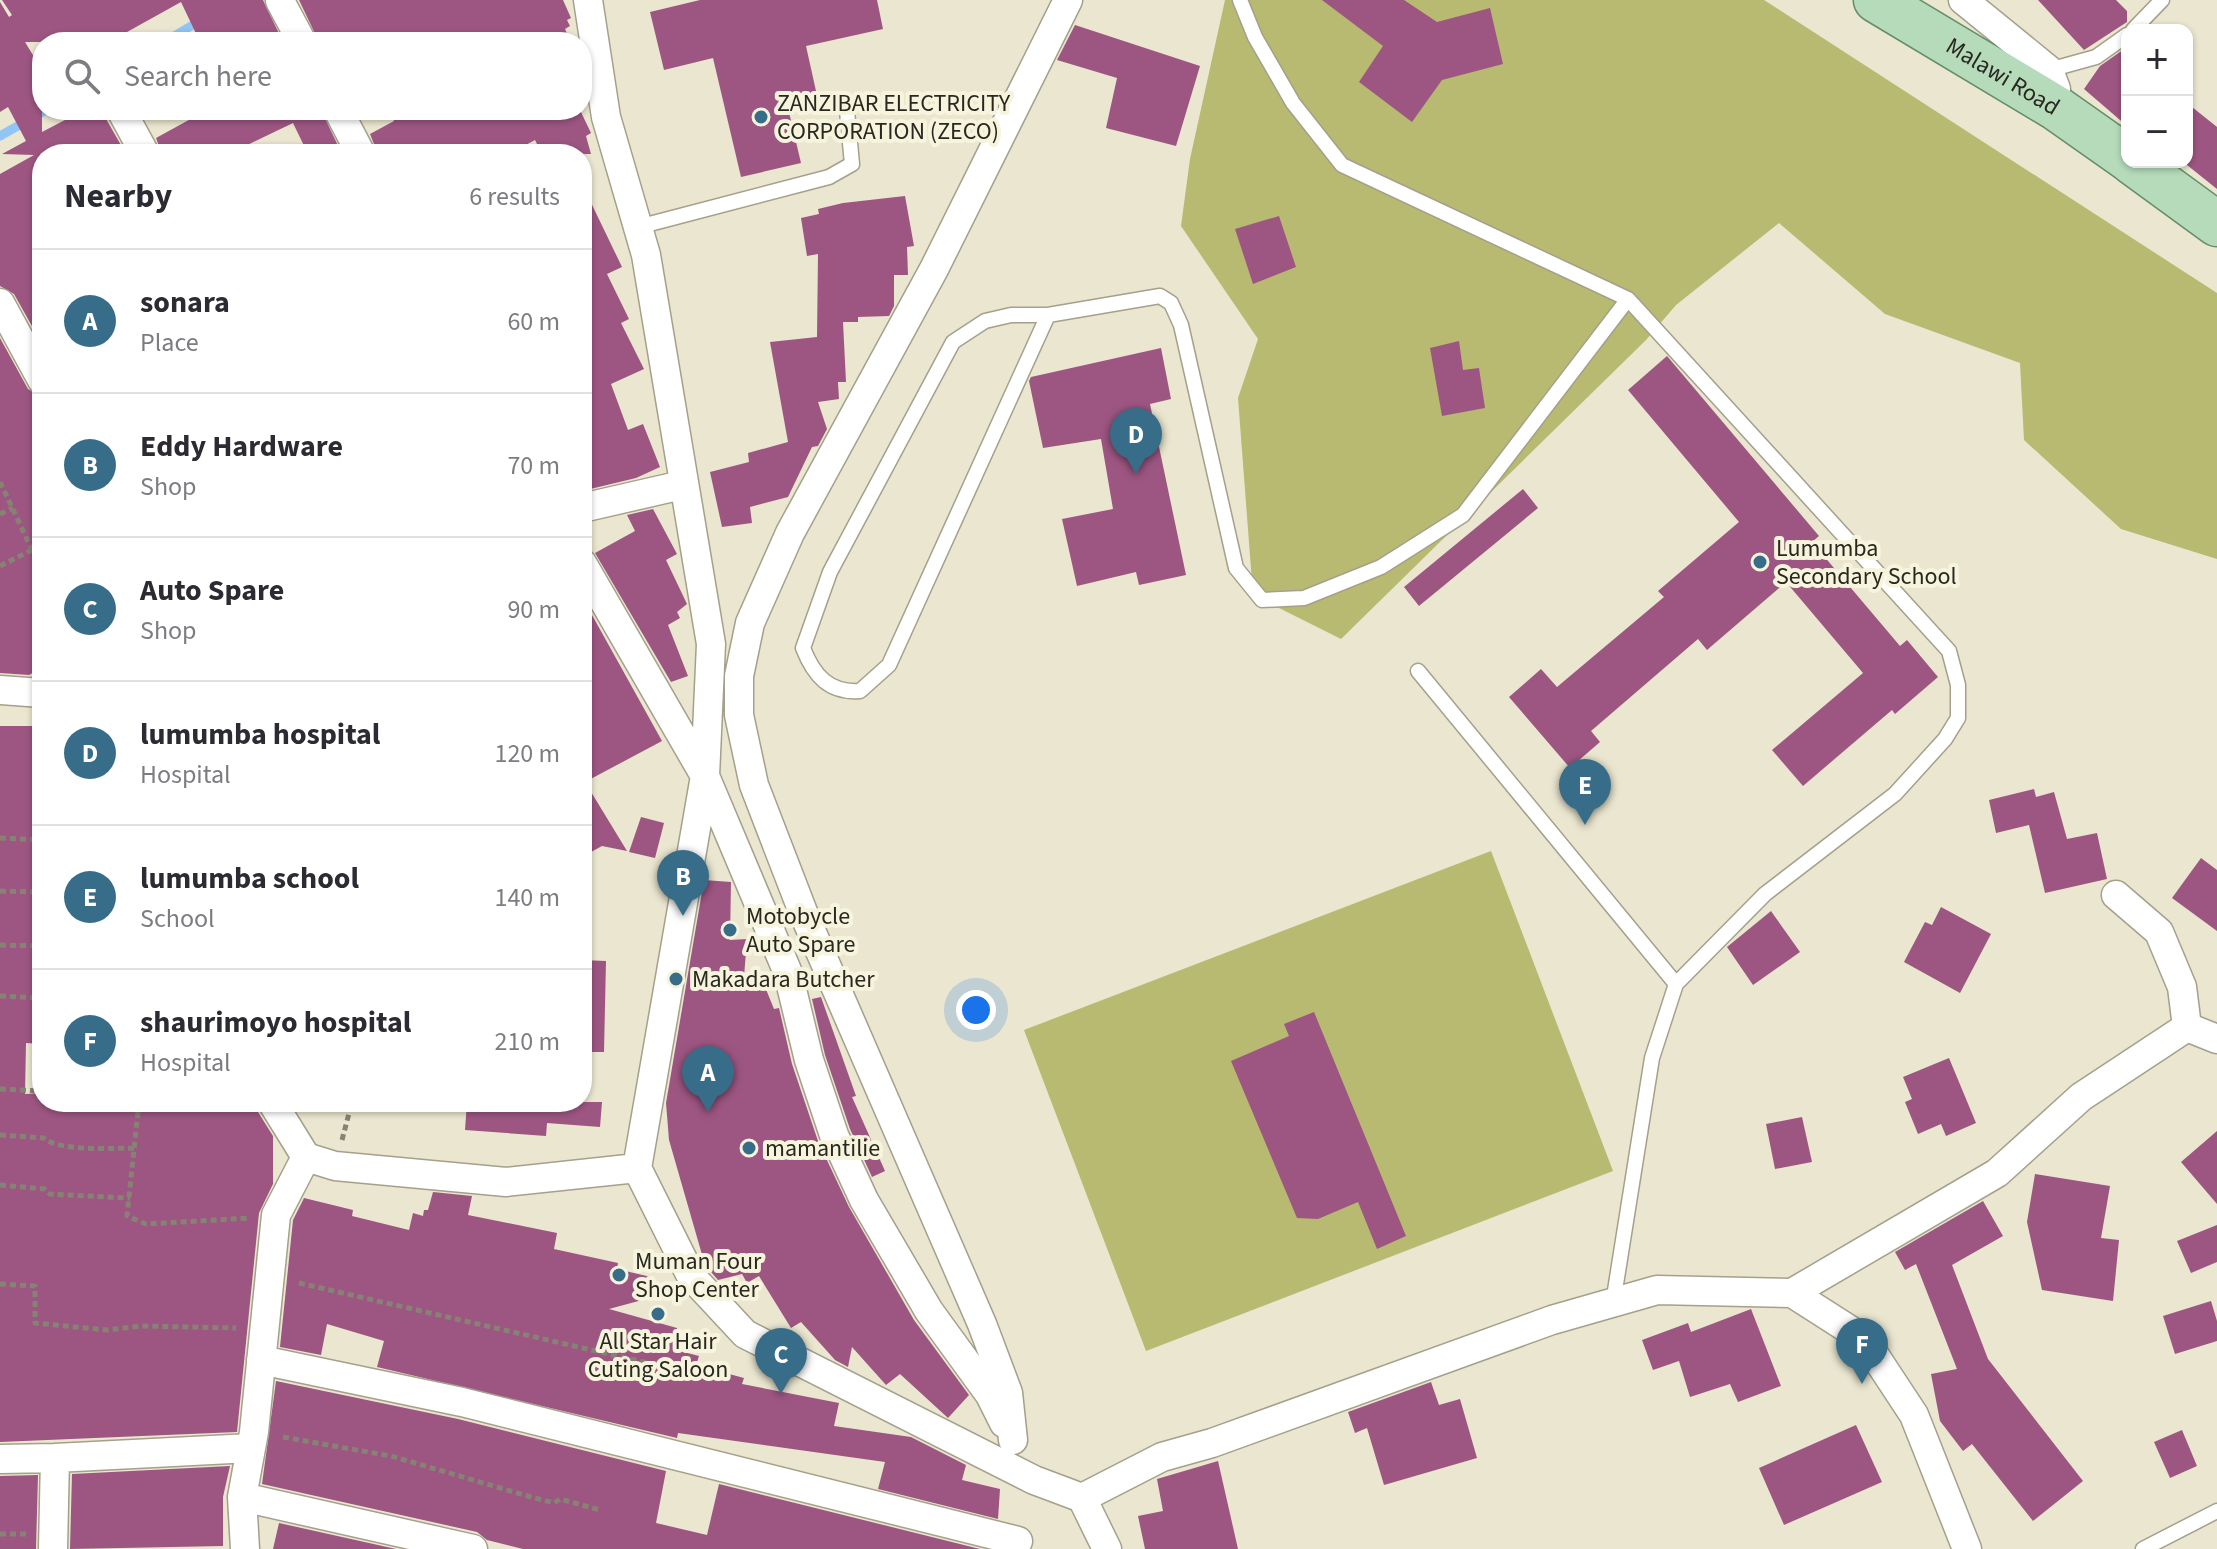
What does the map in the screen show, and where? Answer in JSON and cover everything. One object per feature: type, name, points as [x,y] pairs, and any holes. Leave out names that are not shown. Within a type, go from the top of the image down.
[{"type":"main road","name":"Malawi Road","points":[[1876,0],[2053,89],[2121,152]]},
{"type":"main road","points":[[2140,168],[2217,224]]},
{"type":"street","points":[[588,0],[606,117],[646,255],[711,644],[705,776],[637,1168],[691,1276],[745,1334],[1034,1480],[1082,1498],[1107,1549]]},
{"type":"street","points":[[1013,1440],[1008,1393],[982,1324],[803,912],[754,785],[739,715],[739,676],[750,623],[790,533],[934,269],[1068,0]]},
{"type":"street","points":[[1963,0],[2053,89]]},
{"type":"street","points":[[280,1],[297,32]]},
{"type":"street","points":[[126,120],[140,144]]},
{"type":"street","points":[[343,120],[356,144]]},
{"type":"street","points":[[0,303],[32,362]]},
{"type":"street","points":[[592,506],[682,485]]},
{"type":"street","points":[[592,580],[705,776],[788,973],[809,1060],[834,1135],[864,1200],[929,1311],[990,1395],[1034,1480]]},
{"type":"street","points":[[0,690],[32,692]]},
{"type":"street","points":[[2116,895],[2159,932],[2182,987],[2187,1027]]},
{"type":"street","points":[[2187,1027],[2217,1039]]},
{"type":"street","points":[[1792,1293],[1997,1173],[2081,1097],[2187,1027]]},
{"type":"street","points":[[278,1112],[306,1157],[335,1166],[506,1182],[637,1168]]},
{"type":"street","points":[[245,1549],[242,1497],[253,1440],[276,1215],[306,1157]]},
{"type":"street","points":[[1082,1498],[1162,1457],[1212,1443],[1552,1320],[1657,1290],[1792,1293],[1864,1339],[1914,1415],[1967,1549]]},
{"type":"street","points":[[261,1360],[462,1402],[1018,1541]]},
{"type":"street","points":[[0,1459],[55,1458],[253,1440]]},
{"type":"street","points":[[53,1549],[55,1458]]},
{"type":"street","points":[[242,1497],[473,1549]]},
{"type":"lane","points":[[1240,0],[1255,37],[1293,103],[1342,165],[1628,299],[1949,651],[1958,685],[1958,718],[1945,739],[1895,794],[1765,894],[1676,984],[1652,1058],[1613,1303]]},
{"type":"lane","points":[[2139,24],[2162,0]]},
{"type":"lane","points":[[2053,89],[2121,39]]},
{"type":"lane","points":[[638,227],[829,177],[840,171],[852,164],[854,152],[847,111]]},
{"type":"lane","points":[[1048,315],[889,665],[860,691],[843,692],[827,685],[811,668],[803,648],[830,572],[953,342],[985,321],[1011,315],[1048,315],[1160,296],[1171,303],[1181,325],[1236,568],[1262,600],[1304,598],[1381,567],[1463,515],[1628,299]]},
{"type":"lane","points":[[1418,671],[1676,984]]},
{"type":"lane","points":[[2143,1549],[2217,1511]]},
{"type":"path","points":[[0,482],[32,550],[0,566]]},
{"type":"path","points":[[0,514],[13,508]]},
{"type":"path","points":[[0,838],[32,840]]},
{"type":"path","points":[[0,891],[32,892]]},
{"type":"path","points":[[0,945],[32,946]]},
{"type":"path","points":[[0,996],[32,998]]},
{"type":"path","points":[[0,1089],[32,1091]]},
{"type":"path","points":[[139,1112],[137,1148],[127,1216],[146,1224],[276,1215]]},
{"type":"path","points":[[0,1135],[44,1138],[49,1143],[72,1147],[137,1148]]},
{"type":"path","points":[[0,1185],[45,1189],[50,1194],[130,1198]]},
{"type":"path","points":[[270,1276],[657,1365]]},
{"type":"path","points":[[0,1284],[35,1286],[35,1323],[107,1330],[141,1326],[265,1330]]},
{"type":"path","points":[[253,1440],[391,1456],[542,1500],[554,1503],[560,1499],[600,1510]]},
{"type":"green space","points":[[1225,0],[1764,0],[2217,293],[2217,559],[2121,529],[2024,440],[2020,363],[1885,314],[1779,223],[1676,305],[1646,340],[1341,639],[1253,595],[1238,398],[1258,339],[1181,226],[1190,159]]},
{"type":"green space","points":[[1491,851],[1613,1171],[1146,1351],[1024,1030]]},
{"type":"building","points":[[2,0],[263,0],[278,32],[195,32],[181,2],[127,32],[32,32],[32,42],[25,42],[32,54],[32,120],[42,120],[42,132],[65,120],[107,120],[120,144],[32,144],[32,155],[2,154],[26,141],[8,107],[0,112],[0,2],[9,17],[12,15]]},
{"type":"building","points":[[299,0],[563,0],[571,18],[567,20],[570,26],[565,29],[566,32],[314,32]]},
{"type":"building","points":[[700,0],[877,0],[883,29],[806,46],[818,100],[788,108],[801,163],[741,177],[713,58],[664,70],[650,12]]},
{"type":"building","points":[[1322,0],[1404,0],[1437,22],[1490,8],[1503,64],[1442,80],[1412,122],[1359,82],[1383,46]]},
{"type":"building","points":[[2038,0],[2116,0],[2127,11],[2127,22],[2084,50]]},
{"type":"building","points":[[1075,25],[1200,66],[1176,146],[1106,128],[1117,78],[1057,60]]},
{"type":"building","points":[[2121,51],[2121,121],[2084,89],[2100,66]]},
{"type":"building","points":[[2193,108],[2217,127],[2217,189],[2191,168]]},
{"type":"building","points":[[189,120],[326,120],[337,144],[303,144],[293,123],[249,144],[158,144],[156,138]]},
{"type":"building","points":[[585,120],[591,133],[586,136],[588,144],[537,144],[535,140],[528,144],[374,144],[370,134],[394,121]]},
{"type":"building","points":[[32,156],[32,326],[14,294],[0,286],[0,174]]},
{"type":"building","points":[[905,196],[914,246],[907,247],[908,275],[894,275],[894,306],[889,316],[858,317],[858,322],[843,322],[846,382],[838,382],[839,399],[818,402],[827,429],[818,446],[812,447],[788,497],[750,507],[752,523],[722,527],[710,472],[749,462],[748,453],[788,442],[770,342],[817,337],[818,254],[807,256],[801,218],[819,214],[818,209],[843,203]]},
{"type":"building","points":[[592,205],[622,267],[607,274],[629,319],[621,323],[644,369],[611,384],[628,430],[643,424],[660,467],[636,478],[592,489]]},
{"type":"building","points":[[1279,216],[1296,267],[1253,284],[1235,229]]},
{"type":"building","points":[[0,338],[32,391],[32,673],[0,673]]},
{"type":"building","points":[[1459,341],[1463,370],[1479,368],[1485,408],[1442,416],[1430,348]]},
{"type":"building","points":[[1161,348],[1171,399],[1150,404],[1186,575],[1139,585],[1136,572],[1077,586],[1062,519],[1113,509],[1101,439],[1043,448],[1029,381],[1031,377]]},
{"type":"building","name":"Lumumba Secondary School","points":[[1667,356],[1819,536],[1812,542],[1900,646],[1907,640],[1938,677],[1895,714],[1892,710],[1803,786],[1772,750],[1863,673],[1786,582],[1707,650],[1698,639],[1591,731],[1600,742],[1570,768],[1509,697],[1541,669],[1557,687],[1664,597],[1658,591],[1739,522],[1628,390]]},
{"type":"building","points":[[1523,489],[1538,508],[1419,606],[1404,587]]},
{"type":"building","points":[[653,509],[677,554],[666,560],[687,604],[677,612],[680,618],[668,625],[688,676],[671,682],[595,553],[635,531],[627,515]]},
{"type":"building","points":[[592,615],[662,741],[592,778]]},
{"type":"building","points":[[0,726],[32,726],[32,1043],[26,1043],[25,1094],[32,1094],[32,1112],[258,1112],[273,1136],[273,1184],[259,1213],[237,1432],[0,1442]]},
{"type":"building","points":[[2034,789],[2036,797],[2054,792],[2067,839],[2097,833],[2107,879],[2045,893],[2029,825],[1996,833],[1989,800]]},
{"type":"building","points":[[592,794],[627,851],[602,846],[592,852]]},
{"type":"building","points":[[641,817],[664,823],[655,858],[629,852]]},
{"type":"building","points":[[2201,858],[2217,870],[2217,931],[2172,898]]},
{"type":"building","points":[[704,880],[731,882],[730,940],[747,939],[744,977],[759,972],[774,1009],[779,1008],[792,1064],[818,1141],[849,1207],[914,1320],[969,1395],[948,1418],[900,1374],[886,1385],[852,1347],[848,1367],[835,1360],[801,1322],[791,1328],[759,1276],[747,1283],[742,1274],[718,1280],[705,1265],[669,1140],[666,1103]]},
{"type":"building","points":[[1941,907],[1991,934],[1960,993],[1904,962],[1925,922],[1932,925]]},
{"type":"building","points":[[1771,911],[1800,952],[1753,985],[1727,947]]},
{"type":"building","points":[[592,960],[606,961],[604,1052],[592,1052]]},
{"type":"building","points":[[821,997],[856,1096],[852,1097],[885,1171],[872,1177],[850,1129],[825,1055],[812,999]]},
{"type":"building","points":[[1314,1012],[1406,1236],[1377,1249],[1358,1202],[1318,1219],[1297,1218],[1231,1061],[1289,1036],[1284,1024]]},
{"type":"building","points":[[1949,1058],[1976,1123],[1946,1136],[1941,1124],[1918,1134],[1905,1102],[1912,1099],[1903,1077]]},
{"type":"building","points":[[592,1102],[602,1102],[600,1127],[547,1123],[546,1136],[465,1130],[466,1112],[592,1112]]},
{"type":"building","points":[[1802,1117],[1812,1162],[1775,1169],[1766,1124]]},
{"type":"building","points":[[2217,1131],[2217,1204],[2181,1162]]},
{"type":"building","points":[[2035,1174],[2110,1186],[2101,1238],[2119,1240],[2113,1301],[2042,1290],[2027,1222]]},
{"type":"building","points":[[433,1192],[472,1196],[468,1215],[557,1233],[554,1249],[618,1263],[617,1269],[651,1277],[646,1299],[609,1309],[677,1328],[676,1350],[699,1356],[696,1365],[744,1378],[742,1384],[839,1403],[834,1426],[911,1437],[966,1465],[962,1480],[1000,1489],[998,1519],[878,1489],[885,1462],[678,1433],[677,1438],[377,1367],[384,1341],[327,1324],[321,1355],[280,1347],[293,1220],[304,1198],[353,1210],[352,1216],[409,1230],[413,1213],[423,1216]]},
{"type":"building","points":[[1983,1201],[2003,1236],[1952,1265],[1988,1359],[2083,1481],[2033,1521],[1972,1444],[1963,1451],[1940,1421],[1931,1374],[1957,1369],[1916,1264],[1905,1270],[1895,1252]]},
{"type":"building","points":[[2217,1225],[2217,1262],[2191,1273],[2177,1241]]},
{"type":"building","points":[[2211,1301],[2217,1321],[2217,1341],[2175,1354],[2163,1316]]},
{"type":"building","points":[[1751,1309],[1781,1386],[1738,1402],[1730,1384],[1690,1397],[1679,1361],[1653,1370],[1642,1340],[1688,1323],[1691,1332]]},
{"type":"building","points":[[276,1381],[458,1419],[666,1471],[656,1523],[707,1535],[719,1484],[980,1549],[523,1549],[487,1540],[477,1532],[262,1484]]},
{"type":"building","points":[[1431,1382],[1439,1405],[1460,1399],[1477,1458],[1384,1485],[1367,1428],[1355,1433],[1348,1412]]},
{"type":"building","points":[[1856,1425],[1882,1482],[1784,1525],[1759,1468]]},
{"type":"building","points":[[2182,1430],[2197,1466],[2170,1478],[2154,1442]]},
{"type":"building","points":[[1218,1461],[1238,1549],[1145,1549],[1138,1516],[1163,1511],[1157,1479]]},
{"type":"building","points":[[230,1466],[223,1497],[223,1546],[70,1549],[72,1474]]},
{"type":"building","points":[[38,1475],[36,1549],[0,1549],[0,1476]]},
{"type":"building","points":[[279,1523],[396,1549],[273,1549]]},
{"type":"waterway","points":[[181,32],[201,20]]},
{"type":"waterway","points":[[0,136],[32,118]]},
{"type":"place","name":"ZANZIBAR ELECTRICITY CORPORATION (ZECO)","points":[[761,117]]},
{"type":"place","name":"lumumba hospital","points":[[1136,474]]},
{"type":"place","name":"Lumumba Secondary School","points":[[1760,562]]},
{"type":"place","name":"lumumba school","points":[[1585,825]]},
{"type":"place","name":"Eddy Hardware","points":[[683,916]]},
{"type":"place","name":"Motobycle Auto Spare","points":[[730,930]]},
{"type":"place","name":"Makadara Butcher","points":[[676,979]]},
{"type":"place","name":"sonara","points":[[708,1112]]},
{"type":"place","name":"mamantilie","points":[[749,1148]]},
{"type":"place","name":"Muman Four Shop Center","points":[[619,1275]]},
{"type":"place","name":"All Star Hair Cuting Saloon","points":[[658,1314]]},
{"type":"place","name":"shaurimoyo hospital","points":[[1862,1384]]},
{"type":"place","name":"Auto Spare","points":[[781,1394]]}]
